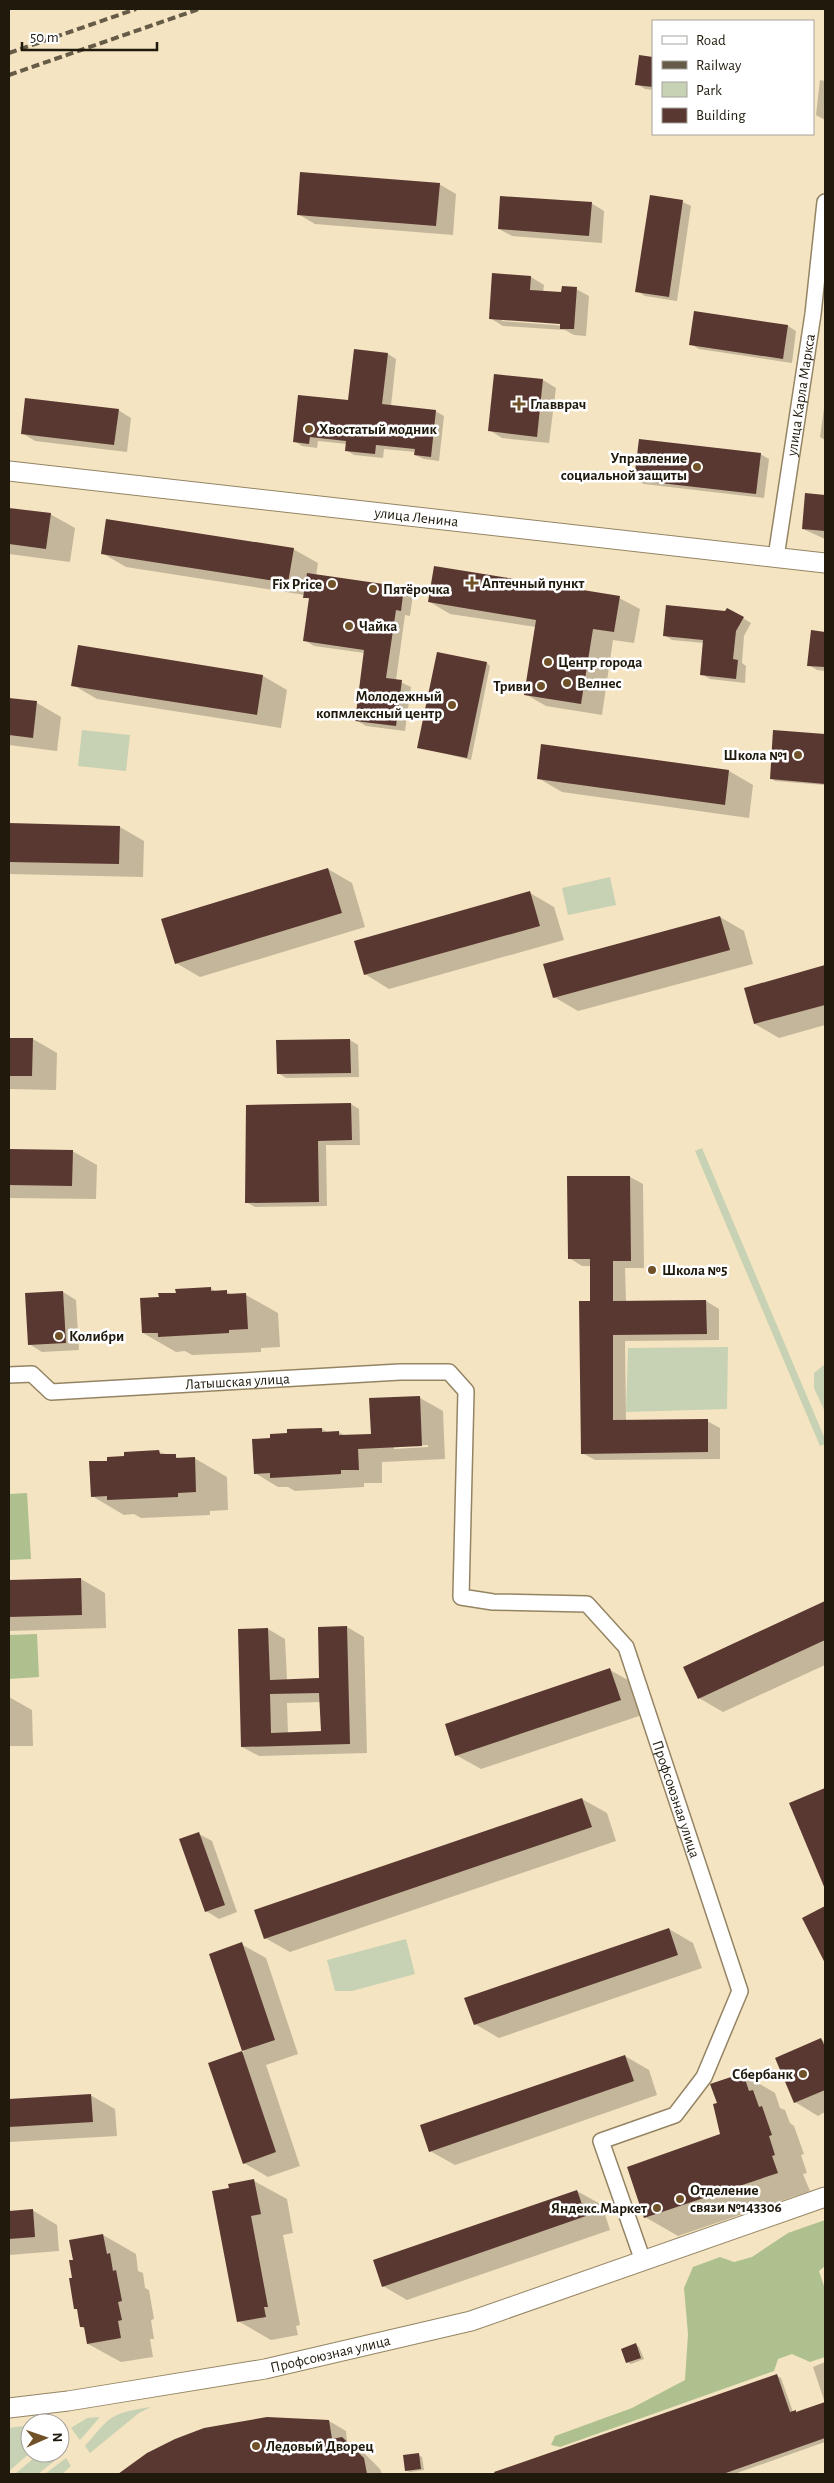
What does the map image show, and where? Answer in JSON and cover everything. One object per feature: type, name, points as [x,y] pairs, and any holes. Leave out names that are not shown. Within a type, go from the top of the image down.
[{"type":"street","name":"улица Карла Маркса","points":[[776,557],[813,314],[825,202]]},
{"type":"street","name":"улица Ленина","points":[[9,471],[825,563]]},
{"type":"street","name":"Латышская улица","points":[[9,1375],[32,1374],[51,1392],[400,1372],[449,1372],[466,1391]]},
{"type":"street","name":"Профсоюзная улица","points":[[466,1391],[461,1598],[493,1602],[587,1604],[626,1647],[740,1991],[704,2077],[675,2115],[601,2141],[643,2261]]},
{"type":"street","name":"Профсоюзная улица","points":[[9,2408],[68,2401],[303,2362],[471,2321],[825,2197]]},
{"type":"green space","points":[[82,730],[130,735],[126,771],[78,766]]},
{"type":"green space","points":[[610,877],[616,905],[568,915],[562,888]]},
{"type":"green space","points":[[702,1148],[825,1439],[825,1444],[820,1446],[695,1151]]},
{"type":"green space","points":[[728,1347],[727,1409],[626,1412],[628,1348]]},
{"type":"green space","points":[[825,1364],[825,1412],[814,1388],[814,1373]]},
{"type":"green space","points":[[27,1493],[31,1559],[9,1560],[9,1494]]},
{"type":"green space","points":[[37,1634],[39,1677],[9,1679],[9,1635]]},
{"type":"green space","points":[[406,1939],[415,1974],[352,1991],[335,1991],[327,1960]]},
{"type":"green space","points":[[825,2220],[825,2266],[819,2271],[825,2289],[825,2357],[810,2362],[792,2354],[778,2359],[774,2371],[560,2447],[551,2445],[555,2436],[632,2408],[685,2380],[688,2334],[684,2288],[693,2267],[720,2257],[734,2262],[752,2257],[788,2233]]},
{"type":"green space","points":[[151,2407],[139,2413],[90,2453],[85,2446],[106,2422],[112,2418],[127,2411]]},
{"type":"green space","points":[[100,2417],[80,2440],[71,2428],[87,2418]]},
{"type":"green space","points":[[20,2426],[20,2462],[9,2471],[9,2428]]},
{"type":"green space","points":[[28,2463],[52,2463],[38,2474],[15,2474]]},
{"type":"green space","points":[[59,2463],[69,2463],[71,2466],[62,2474],[45,2474]]},
{"type":"building","points":[[639,55],[652,57],[652,87],[635,85]]},
{"type":"building","points":[[300,172],[440,183],[436,226],[297,215]]},
{"type":"building","points":[[650,195],[683,200],[669,297],[635,292]]},
{"type":"building","points":[[500,196],[592,202],[589,236],[498,229]]},
{"type":"building","points":[[492,273],[531,276],[530,290],[561,292],[562,286],[577,287],[574,329],[560,329],[560,324],[489,319]]},
{"type":"building","points":[[694,311],[788,325],[783,359],[689,345]]},
{"type":"building","points":[[354,349],[388,353],[382,404],[436,410],[431,457],[414,455],[415,449],[376,445],[375,454],[345,451],[346,441],[310,437],[309,444],[293,442],[298,395],[348,400]]},
{"type":"building","points":[[494,374],[543,379],[537,437],[488,431]]},
{"type":"building","points":[[25,398],[119,409],[114,445],[21,434]]},
{"type":"building","name":"Управление социальной защиты","points":[[639,439],[761,453],[756,494],[634,480]]},
{"type":"building","points":[[805,493],[825,495],[825,531],[802,529]]},
{"type":"building","points":[[9,508],[51,513],[46,549],[9,544]]},
{"type":"building","points":[[106,519],[294,548],[288,583],[101,554]]},
{"type":"building","points":[[434,566],[620,596],[614,632],[593,629],[581,704],[524,695],[536,620],[428,602]]},
{"type":"building","name":"Чайка","points":[[307,573],[404,587],[401,611],[396,610],[386,678],[402,680],[396,726],[355,721],[364,650],[303,641],[309,598],[303,598]]},
{"type":"building","points":[[666,605],[725,611],[727,608],[744,617],[736,631],[733,659],[738,660],[736,679],[700,675],[703,640],[663,636]]},
{"type":"building","points":[[811,630],[825,632],[825,667],[807,666]]},
{"type":"building","points":[[78,645],[263,675],[257,715],[71,686]]},
{"type":"building","name":"Молодежный копмлексный центр","points":[[437,652],[487,662],[467,758],[417,748]]},
{"type":"building","points":[[9,698],[37,701],[33,738],[9,735]]},
{"type":"building","points":[[773,730],[825,734],[825,784],[770,779]]},
{"type":"building","points":[[541,744],[729,770],[725,805],[537,779]]},
{"type":"building","points":[[9,823],[120,826],[119,864],[9,862]]},
{"type":"building","points":[[328,868],[342,913],[175,964],[161,919]]},
{"type":"building","points":[[530,891],[540,926],[364,975],[354,941]]},
{"type":"building","points":[[720,916],[730,950],[553,998],[543,964]]},
{"type":"building","points":[[825,965],[825,1005],[754,1024],[744,988]]},
{"type":"building","points":[[9,1038],[33,1038],[32,1076],[9,1076]]},
{"type":"building","points":[[350,1039],[351,1073],[277,1074],[276,1040]]},
{"type":"building","points":[[351,1103],[352,1140],[318,1141],[319,1202],[245,1203],[246,1105]]},
{"type":"building","points":[[9,1149],[73,1150],[72,1186],[9,1185]]},
{"type":"building","points":[[567,1176],[630,1176],[631,1261],[613,1261],[613,1301],[706,1300],[707,1334],[613,1335],[613,1420],[708,1419],[708,1452],[581,1454],[579,1301],[590,1301],[590,1259],[568,1259]]},
{"type":"building","points":[[211,1287],[211,1291],[227,1290],[227,1294],[246,1293],[248,1329],[229,1330],[229,1333],[158,1337],[158,1333],[142,1333],[140,1298],[159,1297],[158,1293],[176,1293],[175,1289]]},
{"type":"building","points":[[63,1291],[66,1343],[28,1345],[25,1293]]},
{"type":"building","points":[[420,1396],[422,1446],[358,1449],[359,1470],[341,1470],[341,1474],[270,1478],[270,1473],[254,1474],[252,1439],[270,1438],[270,1434],[287,1433],[287,1429],[322,1428],[322,1432],[339,1431],[339,1435],[371,1434],[369,1398]]},
{"type":"building","points":[[159,1450],[160,1454],[176,1454],[176,1458],[195,1457],[196,1492],[178,1493],[178,1497],[107,1500],[107,1496],[91,1497],[89,1461],[107,1461],[107,1457],[124,1456],[124,1452]]},
{"type":"building","points":[[81,1578],[82,1615],[9,1617],[9,1580]]},
{"type":"building","points":[[825,1601],[825,1640],[698,1699],[683,1667]]},
{"type":"building","points":[[347,1626],[350,1744],[241,1747],[238,1629],[268,1628],[270,1680],[319,1678],[318,1627]],"holes":[[[319,1693],[321,1731],[271,1733],[270,1694]]]},
{"type":"building","points":[[610,1668],[621,1700],[455,1756],[445,1724]]},
{"type":"building","points":[[825,1788],[825,1889],[789,1803]]},
{"type":"building","points":[[582,1798],[592,1827],[264,1939],[254,1910]]},
{"type":"building","points":[[199,1832],[225,1905],[205,1912],[179,1839]]},
{"type":"building","points":[[825,1906],[825,1963],[802,1918]]},
{"type":"building","points":[[669,1928],[678,1955],[474,2025],[464,1998]]},
{"type":"building","points":[[242,1942],[275,2040],[242,2051],[209,1954]]},
{"type":"building","name":"Сбербанк","points":[[821,2038],[825,2047],[825,2090],[794,2103],[775,2058]]},
{"type":"building","points":[[242,2051],[276,2152],[243,2164],[208,2063]]},
{"type":"building","points":[[625,2055],[634,2081],[429,2152],[420,2125]]},
{"type":"building","points":[[743,2073],[749,2091],[753,2090],[759,2107],[762,2106],[772,2135],[769,2136],[775,2155],[772,2156],[778,2173],[644,2218],[627,2167],[720,2134],[713,2104],[717,2103],[710,2084]]},
{"type":"building","points":[[91,2094],[93,2122],[9,2127],[9,2099]]},
{"type":"building","points":[[254,2179],[261,2214],[251,2216],[268,2307],[264,2307],[266,2317],[237,2322],[212,2191],[229,2188],[228,2184]]},
{"type":"building","points":[[577,2190],[586,2216],[382,2287],[373,2260]]},
{"type":"building","points":[[33,2209],[35,2237],[9,2239],[9,2211]]},
{"type":"building","points":[[103,2234],[107,2254],[110,2253],[113,2271],[116,2270],[122,2301],[118,2302],[122,2320],[118,2321],[121,2338],[87,2344],[84,2327],[80,2327],[77,2309],[74,2309],[69,2278],[72,2278],[69,2260],[73,2260],[69,2240]]},
{"type":"building","points":[[636,2343],[641,2358],[626,2363],[621,2349]]},
{"type":"building","points":[[777,2374],[790,2412],[796,2410],[796,2412],[825,2402],[825,2438],[723,2474],[495,2474],[494,2472]]},
{"type":"building","name":"Ледовый Дворец","points":[[267,2417],[329,2420],[332,2439],[342,2437],[364,2458],[367,2474],[118,2474],[147,2453],[175,2439],[204,2428]]},
{"type":"building","points":[[419,2453],[421,2469],[405,2471],[403,2455]]},
{"type":"railway","points":[[9,53],[136,9]]},
{"type":"railway","points":[[9,75],[199,9]]},
{"type":"place","name":"Главврач","points":[[519,404]]},
{"type":"place","name":"Хвостатый модник","points":[[309,429]]},
{"type":"place","name":"Управление социальной защиты","points":[[697,467]]},
{"type":"place","name":"Аптечный пункт","points":[[472,583]]},
{"type":"place","name":"Fix Price","points":[[332,584]]},
{"type":"place","name":"Пятёрочка","points":[[373,589]]},
{"type":"place","name":"Чайка","points":[[349,626]]},
{"type":"place","name":"Центр города","points":[[548,662]]},
{"type":"place","name":"Велнес","points":[[567,683]]},
{"type":"place","name":"Триви","points":[[541,686]]},
{"type":"place","name":"Молодежный копмлексный центр","points":[[452,705]]},
{"type":"place","name":"Школа №1","points":[[798,755]]},
{"type":"place","name":"Школа №5","points":[[652,1270]]},
{"type":"place","name":"Колибри","points":[[59,1336]]},
{"type":"place","name":"Сбербанк","points":[[803,2074]]},
{"type":"place","name":"Отделение связи №143306","points":[[680,2199]]},
{"type":"place","name":"Яндекс.Маркет","points":[[657,2208]]},
{"type":"place","name":"Ледовый Дворец","points":[[256,2446]]}]
